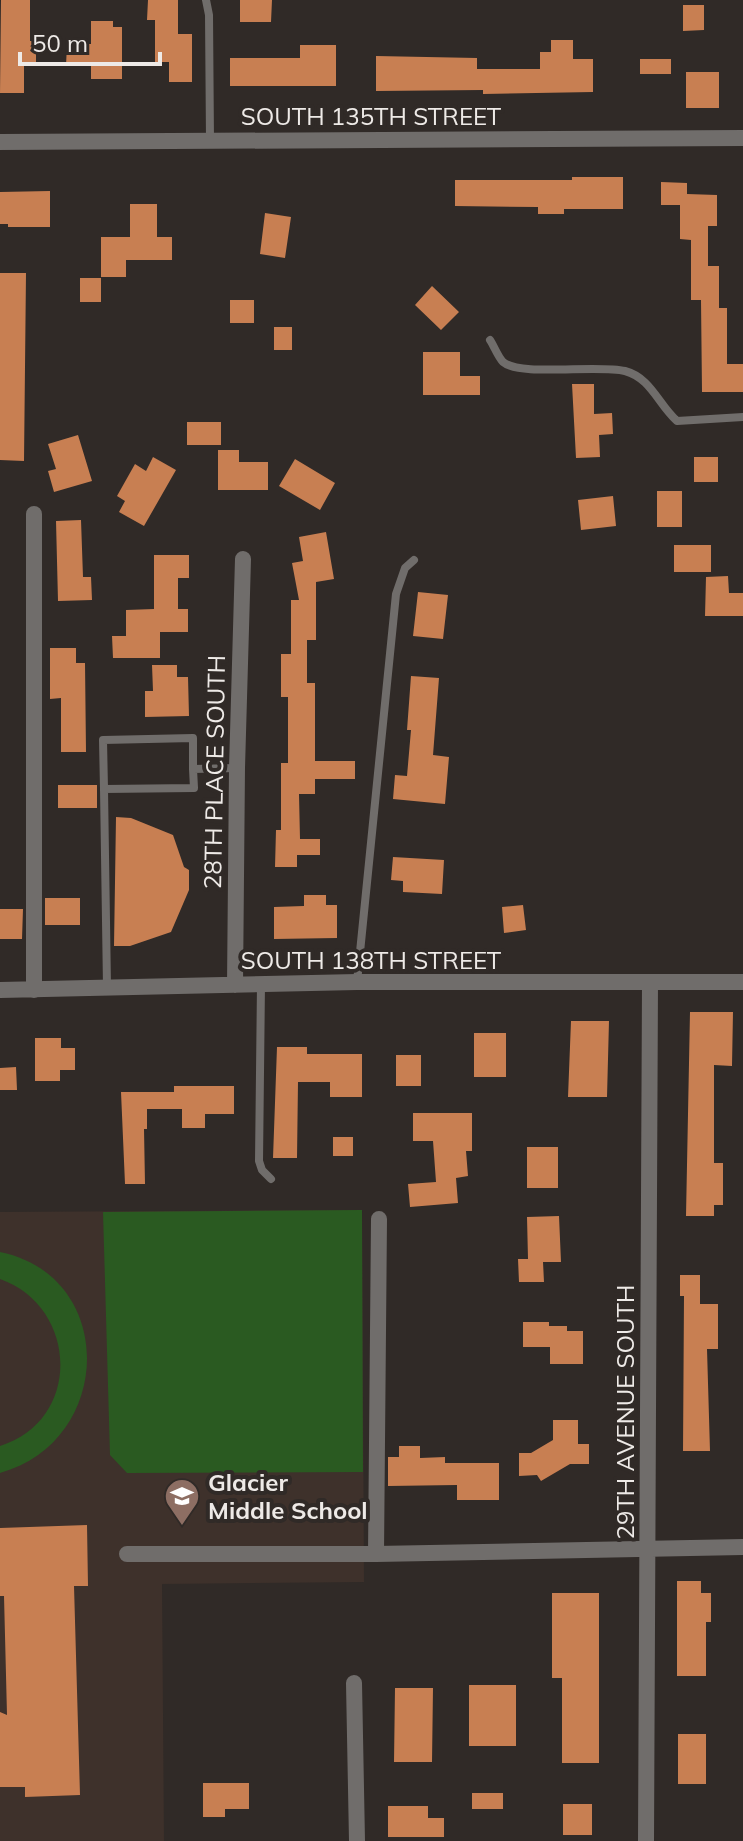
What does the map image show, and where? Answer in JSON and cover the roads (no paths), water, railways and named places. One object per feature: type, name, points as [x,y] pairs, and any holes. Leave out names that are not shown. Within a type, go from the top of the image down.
[{"type":"street","name":"SOUTH 135TH STREET","points":[[0,142],[743,138]]},
{"type":"street","points":[[34,514],[34,990]]},
{"type":"street","name":"28TH PLACE SOUTH","points":[[235,985],[243,559]]},
{"type":"street","name":"SOUTH 138TH STREET","points":[[0,990],[357,982],[743,982]]},
{"type":"street","name":"29TH AVENUE SOUTH","points":[[646,1841],[650,983]]},
{"type":"street","points":[[376,1554],[379,1219]]},
{"type":"street","points":[[127,1554],[376,1554],[743,1547]]},
{"type":"street","points":[[354,1683],[357,1841]]},
{"type":"lane","points":[[206,0],[209,15],[210,141]]},
{"type":"lane","points":[[490,340],[502,361],[519,369],[626,371],[647,381],[666,411],[677,421],[743,417]]},
{"type":"lane","points":[[357,982],[396,594],[405,568],[414,560]]},
{"type":"lane","points":[[104,789],[194,788],[193,738],[103,740],[107,988]]},
{"type":"lane","points":[[193,769],[237,768]]},
{"type":"lane","points":[[261,984],[259,1161],[262,1170],[271,1179]]},
{"type":"place","name":"Glacier Middle School","points":[[182,1527]]}]
